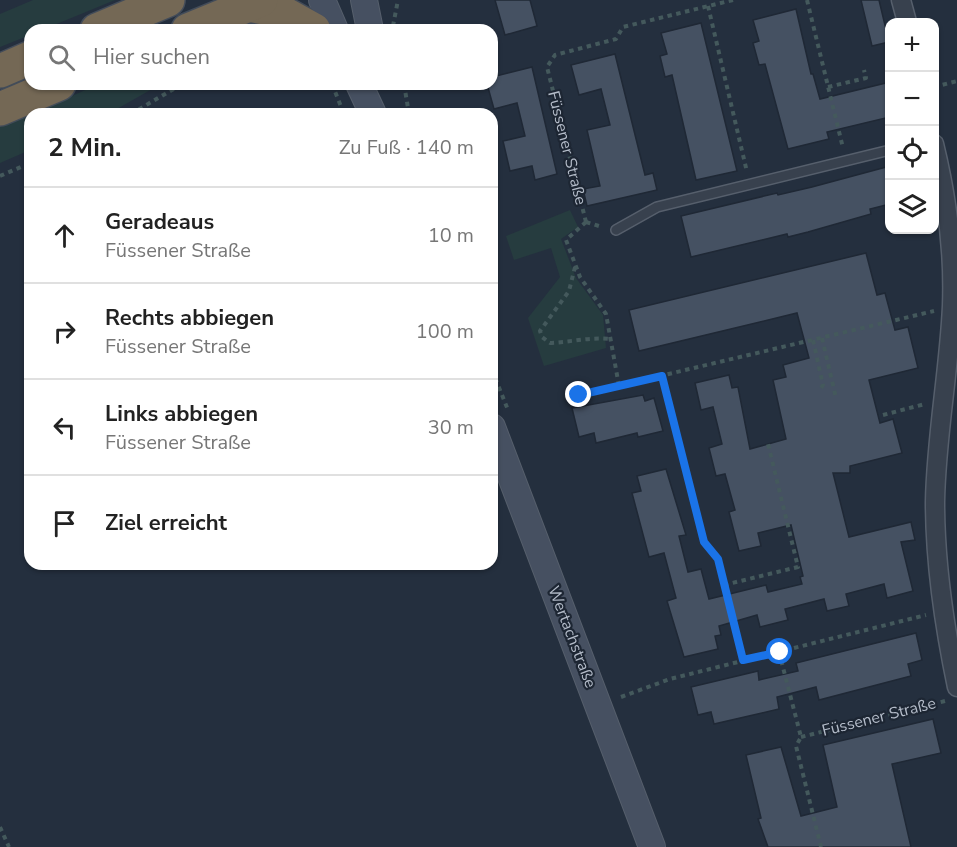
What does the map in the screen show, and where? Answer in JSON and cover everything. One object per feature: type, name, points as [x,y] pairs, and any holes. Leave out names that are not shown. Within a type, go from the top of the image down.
[{"type":"highway","points":[[111,24],[168,0]]},
{"type":"highway","points":[[203,24],[255,3],[280,11],[303,24]]},
{"type":"highway","points":[[0,71],[24,61]]},
{"type":"highway","points":[[0,109],[45,90]]},
{"type":"street","points":[[322,0],[332,24]]},
{"type":"street","points":[[364,0],[369,24]]},
{"type":"street","points":[[901,0],[906,18]]},
{"type":"street","points":[[362,90],[370,108]]},
{"type":"street","points":[[381,90],[384,108]]},
{"type":"street","name":"Füssener Straße","points":[[939,165],[947,198],[952,306],[935,500],[942,612],[952,694]]},
{"type":"street","name":"Wertachstraße","points":[[498,443],[652,847]]},
{"type":"lane","points":[[616,230],[657,207],[885,151]]},
{"type":"path","points":[[395,24],[398,0]]},
{"type":"path","name":"Füssener Straße","points":[[619,386],[606,314],[580,277],[566,240],[586,222],[547,67],[555,55],[616,39],[623,27],[732,0]]},
{"type":"path","points":[[807,0],[845,161]]},
{"type":"path","points":[[708,6],[749,184]]},
{"type":"path","points":[[828,87],[866,78],[864,70]]},
{"type":"path","points":[[939,86],[957,81]]},
{"type":"path","points":[[141,108],[172,90]]},
{"type":"path","points":[[334,90],[342,108]]},
{"type":"path","points":[[405,90],[409,108]]},
{"type":"path","points":[[0,176],[24,166]]},
{"type":"path","points":[[576,265],[569,291],[540,331],[542,337],[550,344],[578,342],[593,337],[610,339]]},
{"type":"path","points":[[579,395],[952,306]]},
{"type":"path","points":[[822,338],[836,398]]},
{"type":"path","points":[[813,340],[823,385],[819,391]]},
{"type":"path","points":[[662,376],[704,542],[718,559],[743,660]]},
{"type":"path","points":[[883,415],[931,403]]},
{"type":"path","points":[[724,585],[798,567],[768,444]]},
{"type":"path","points":[[621,697],[670,679],[942,612]]},
{"type":"path","name":"Füssener Straße","points":[[780,652],[801,737],[796,746],[822,843]]},
{"type":"path","name":"Füssener Straße","points":[[801,737],[952,694]]},
{"type":"path","points":[[0,827],[9,847]]},
{"type":"green space","points":[[33,0],[115,0],[57,24],[24,24],[24,37],[0,47],[0,14]]},
{"type":"green space","points":[[85,90],[150,90],[119,108],[45,108]]},
{"type":"green space","points":[[24,117],[24,153],[0,163],[0,127]]},
{"type":"green space","points":[[570,210],[578,227],[561,239],[576,278],[603,315],[606,348],[544,366],[528,318],[560,277],[551,248],[514,260],[506,236]]},
{"type":"building","points":[[495,0],[530,0],[537,26],[505,35]]},
{"type":"building","points":[[861,0],[879,0],[885,25],[885,43],[872,46]]},
{"type":"building","points":[[796,9],[811,74],[813,74],[820,99],[885,83],[885,118],[827,132],[829,139],[788,149],[765,64],[759,65],[753,43],[759,41],[753,20]]},
{"type":"building","points":[[701,23],[737,171],[696,180],[672,75],[665,77],[660,56],[667,54],[661,33]]},
{"type":"building","points":[[615,54],[645,175],[653,173],[657,190],[587,206],[583,189],[600,186],[587,130],[610,125],[601,89],[579,95],[571,65]]},
{"type":"building","points":[[532,67],[557,174],[535,180],[532,166],[510,171],[503,141],[525,136],[517,103],[494,108],[489,90],[498,90],[498,76]]},
{"type":"building","points":[[885,167],[885,205],[870,209],[871,214],[788,237],[787,234],[691,257],[681,216],[812,187]]},
{"type":"building","points":[[866,253],[877,295],[885,293],[895,330],[908,327],[918,368],[869,380],[880,423],[893,419],[902,453],[850,466],[850,473],[833,473],[849,537],[911,522],[915,540],[901,542],[913,591],[887,598],[884,584],[846,594],[849,606],[827,611],[824,599],[785,609],[788,620],[760,627],[757,615],[719,626],[721,635],[715,636],[718,649],[684,657],[667,601],[676,598],[664,553],[649,557],[632,493],[641,491],[637,476],[666,469],[686,535],[679,536],[688,572],[701,569],[709,599],[766,585],[768,592],[802,584],[800,577],[803,576],[791,525],[758,533],[761,546],[739,551],[729,512],[735,510],[725,474],[716,476],[709,448],[722,444],[713,407],[701,410],[695,383],[729,375],[732,388],[738,387],[750,449],[786,439],[773,380],[786,377],[783,365],[809,358],[797,313],[639,351],[629,310]]},
{"type":"building","points":[[643,395],[645,401],[654,398],[663,431],[638,437],[637,433],[596,443],[594,433],[579,437],[572,408]]},
{"type":"building","points":[[916,633],[922,660],[908,664],[911,676],[819,700],[816,687],[777,697],[779,709],[714,724],[711,712],[698,715],[691,687],[758,671],[759,680],[798,671],[796,663]]},
{"type":"building","points":[[933,719],[941,753],[892,764],[911,847],[768,847],[758,819],[761,818],[746,755],[781,747],[801,816],[837,807],[823,745]]},
{"type":"route","points":[[579,395],[662,376],[704,542],[718,559],[743,660],[780,652]]}]
